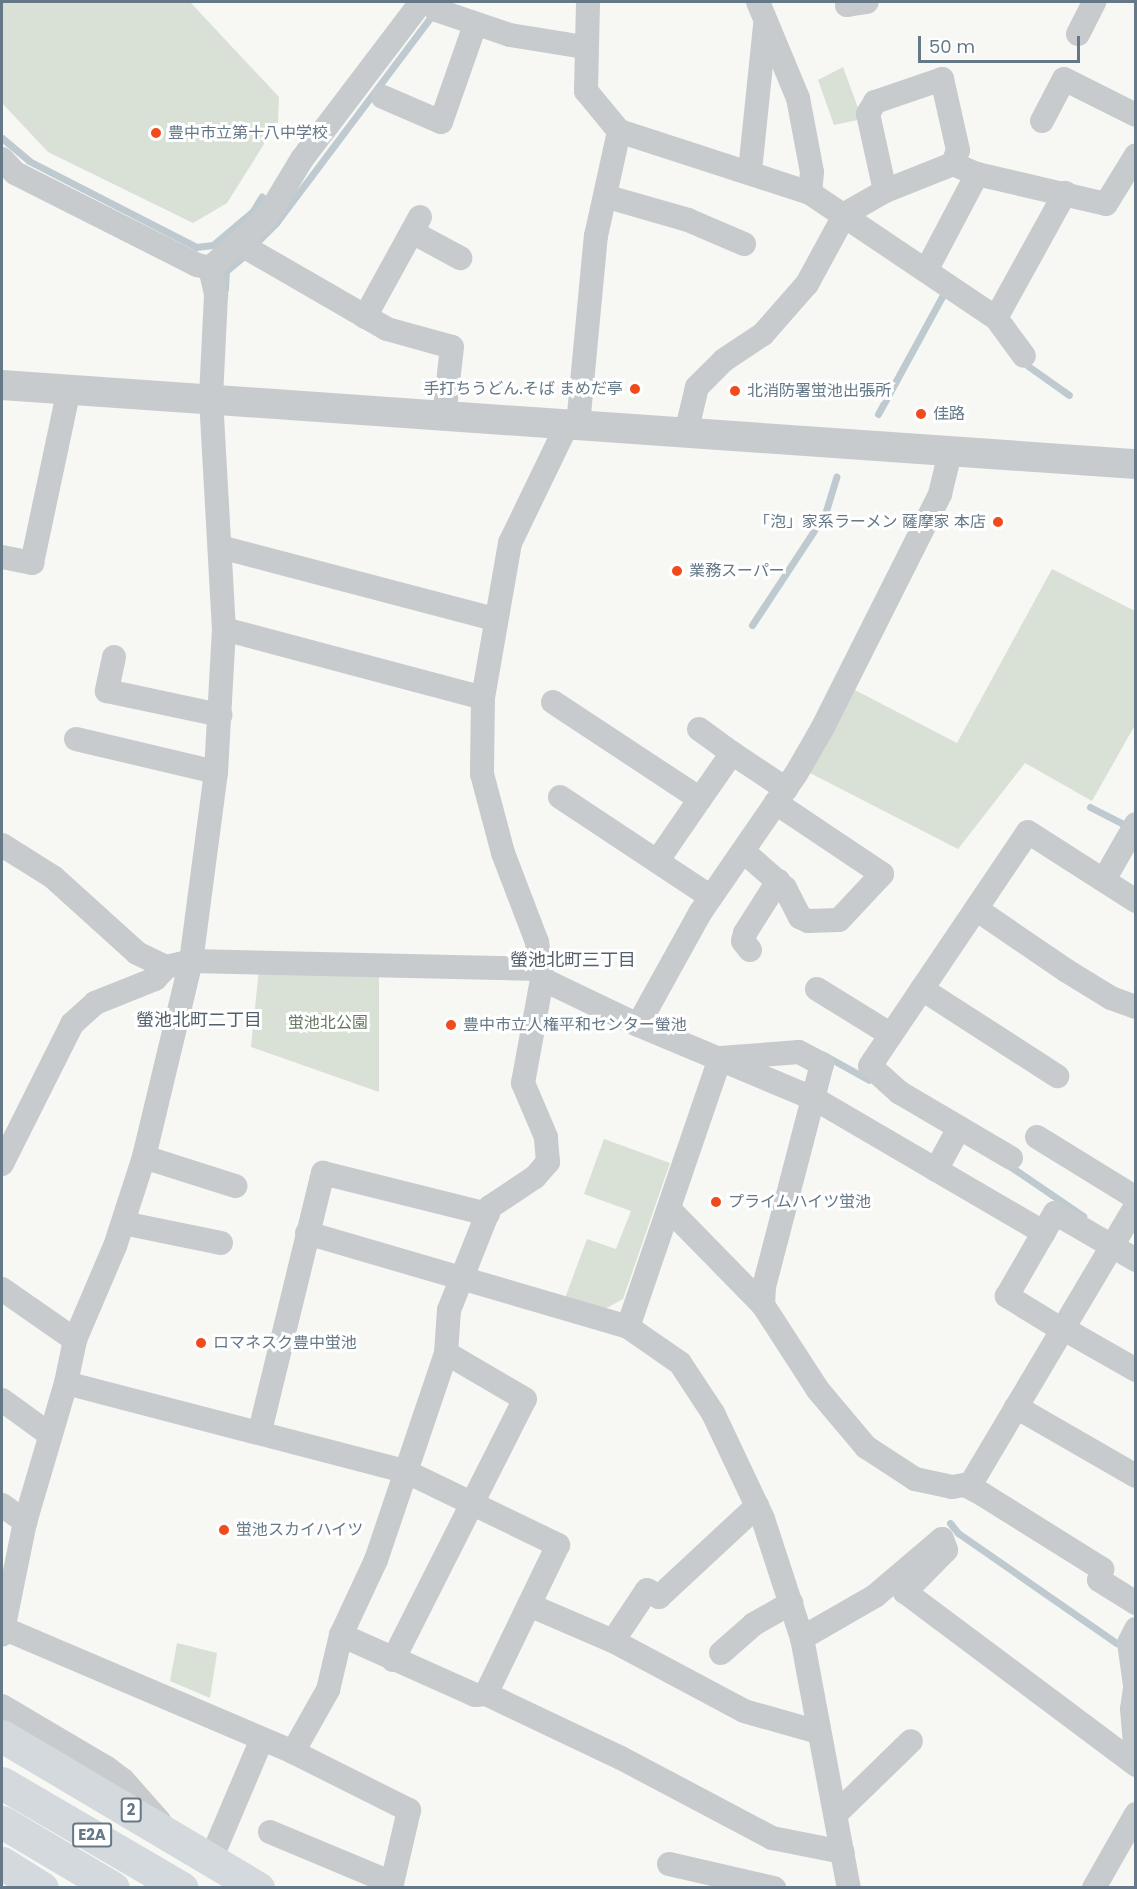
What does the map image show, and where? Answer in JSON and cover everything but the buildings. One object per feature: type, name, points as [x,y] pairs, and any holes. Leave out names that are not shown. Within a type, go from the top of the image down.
[{"type":"main road","name":"2","points":[[2,1736],[169,1832],[258,1887]]},
{"type":"main road","name":"E2A","points":[[2,1783],[182,1887]]},
{"type":"main road","name":"E2A","points":[[2,1822],[113,1887]]},
{"type":"main road","points":[[2,1863],[42,1887]]},
{"type":"street","points":[[588,2],[584,47],[586,91],[619,131],[750,171],[810,193],[927,269],[996,318],[1024,356]]},
{"type":"street","points":[[758,2],[765,26],[798,98],[812,172],[810,193]]},
{"type":"street","points":[[847,2],[848,5],[867,2]]},
{"type":"street","points":[[1078,34],[1094,2]]},
{"type":"street","points":[[210,268],[271,211],[302,159],[429,6],[475,25],[584,47]]},
{"type":"street","points":[[383,97],[441,122],[475,25]]},
{"type":"street","points":[[750,171],[765,26]]},
{"type":"street","points":[[885,191],[868,114],[875,102],[942,79],[958,150],[953,164]]},
{"type":"street","points":[[1042,121],[1064,79],[1136,116]]},
{"type":"street","points":[[293,1752],[328,1690],[341,1635],[376,1560],[446,1353],[449,1310],[464,1279],[490,1208],[524,1186],[548,1162],[546,1137],[523,1083],[542,974],[537,942],[503,853],[482,774],[483,698],[510,543],[572,425],[597,236],[608,197],[619,131]]},
{"type":"street","points":[[686,434],[697,387],[724,360],[763,334],[807,284],[845,214],[885,191],[953,164],[977,174],[1106,204],[1136,155]]},
{"type":"street","points":[[2,159],[15,173],[197,265],[210,268]]},
{"type":"street","points":[[927,269],[977,174]]},
{"type":"street","points":[[996,318],[1065,193]]},
{"type":"street","points":[[608,197],[688,220],[744,244]]},
{"type":"street","points":[[365,317],[416,225],[460,258]]},
{"type":"street","points":[[238,243],[387,329],[452,347],[444,417]]},
{"type":"street","points":[[210,268],[216,295],[211,398],[224,629],[216,772],[191,961],[144,1158],[123,1223],[75,1340],[66,1383],[49,1434],[25,1522],[3,1632],[262,1738],[409,1810],[391,1885],[270,1832]]},
{"type":"street","points":[[2,385],[211,398],[950,453],[1136,464]]},
{"type":"street","points":[[2,557],[32,563],[69,389]]},
{"type":"street","points":[[638,1026],[711,897],[781,796],[823,727],[940,494],[950,453]]},
{"type":"street","points":[[220,547],[495,619]]},
{"type":"street","points":[[224,629],[483,698]]},
{"type":"street","points":[[114,657],[106,692],[220,715]]},
{"type":"street","points":[[553,702],[700,799]]},
{"type":"street","points":[[699,729],[882,874],[842,917],[829,922],[808,921],[800,917],[778,880],[743,850]]},
{"type":"street","points":[[76,738],[216,772]]},
{"type":"street","points":[[658,860],[732,753]]},
{"type":"street","points":[[560,797],[711,897]]},
{"type":"street","points":[[1104,880],[1136,824]]},
{"type":"street","points":[[1011,1158],[891,1087],[870,1069],[890,1034],[1028,832],[1136,901]]},
{"type":"street","points":[[2,845],[53,877],[137,953],[166,967]]},
{"type":"street","points":[[750,950],[744,941],[745,933],[778,880]]},
{"type":"street","points":[[976,909],[1067,972],[1111,998],[1136,1007]]},
{"type":"street","points":[[2,1164],[72,1024],[95,1003],[155,979],[166,967],[191,961],[542,974],[638,1026],[720,1058],[814,1099],[1044,1233]]},
{"type":"street","points":[[817,989],[890,1034]]},
{"type":"street","points":[[922,989],[1057,1076]]},
{"type":"street","points":[[720,1058],[799,1052],[822,1064],[764,1286],[763,1305]]},
{"type":"street","points":[[628,1327],[720,1058]]},
{"type":"street","points":[[936,1170],[959,1128]]},
{"type":"street","points":[[1037,1137],[1136,1198]]},
{"type":"street","points":[[144,1158],[235,1186]]},
{"type":"street","points":[[260,1431],[323,1173],[488,1214]]},
{"type":"street","points":[[969,1486],[1016,1407],[1058,1326],[1114,1248],[1136,1206]]},
{"type":"street","points":[[669,1209],[763,1305],[818,1390],[866,1448],[915,1479],[969,1486],[1102,1569],[1099,1580],[1136,1603]]},
{"type":"street","points":[[1136,1260],[1055,1213],[1007,1296],[1136,1370]]},
{"type":"street","points":[[123,1223],[221,1243]]},
{"type":"street","points":[[307,1233],[628,1327],[680,1363],[713,1413],[757,1506],[791,1603],[802,1638],[818,1732],[837,1813],[849,1887]]},
{"type":"street","points":[[2,1289],[75,1340]]},
{"type":"street","points":[[393,1660],[525,1399],[446,1353]]},
{"type":"street","points":[[66,1383],[260,1431],[406,1472],[474,1501],[558,1545],[486,1694]]},
{"type":"street","points":[[2,1400],[49,1434]]},
{"type":"street","points":[[1016,1407],[1136,1476]]},
{"type":"street","points":[[2,1504],[25,1522]]},
{"type":"street","points":[[613,1641],[647,1590],[659,1597],[757,1506]]},
{"type":"street","points":[[802,1638],[875,1596],[942,1539],[946,1550],[905,1592],[1136,1765]]},
{"type":"street","points":[[721,1653],[754,1624],[791,1603]]},
{"type":"street","points":[[529,1605],[613,1641],[744,1711],[818,1732]]},
{"type":"street","points":[[1136,1629],[1129,1643],[1135,1684],[1136,1756]]},
{"type":"street","points":[[341,1635],[475,1695],[486,1694],[621,1758],[772,1838],[843,1852]]},
{"type":"street","points":[[2,1706],[107,1768],[123,1780],[169,1832]]},
{"type":"street","points":[[211,1858],[262,1738]]},
{"type":"street","points":[[837,1813],[910,1741]]},
{"type":"street","points":[[1094,1887],[1136,1814]]},
{"type":"street","points":[[669,1864],[774,1887]]},
{"type":"green space","name":"豊中市立第十八中学校","points":[[2,2],[190,2],[279,97],[278,122],[227,203],[193,223],[48,152],[2,103]]},
{"type":"green space","points":[[843,67],[862,119],[834,125],[818,80]]},
{"type":"green space","points":[[1052,569],[1135,611],[1135,725],[1092,801],[1025,763],[958,849],[806,771],[851,688],[957,743]]},
{"type":"green space","name":"蛍池北公園","points":[[259,969],[379,975],[379,1092],[251,1047]]},
{"type":"green space","points":[[604,1139],[670,1163],[623,1299],[603,1310],[565,1298],[587,1239],[616,1249],[631,1211],[584,1194]]},
{"type":"green space","points":[[177,1643],[217,1653],[210,1698],[170,1681]]},
{"type":"waterway","points":[[255,244],[276,223],[433,14]]},
{"type":"waterway","points":[[2,138],[29,161],[196,247],[213,245],[253,211],[262,196]]},
{"type":"waterway","points":[[225,289],[226,271],[244,256]]},
{"type":"waterway","points":[[878,414],[943,295]]},
{"type":"waterway","points":[[1028,366],[1069,395]]},
{"type":"waterway","points":[[752,625],[825,514],[836,477]]},
{"type":"waterway","points":[[1090,807],[1131,828]]},
{"type":"waterway","points":[[824,1055],[869,1080]]},
{"type":"waterway","points":[[1008,1165],[1083,1216]]},
{"type":"waterway","points":[[950,1523],[958,1533],[1116,1643]]},
{"type":"place","name":"豊中市立第十八中学校","points":[[156,133]]},
{"type":"place","name":"手打ちうどん.そば まめだ亭","points":[[635,389]]},
{"type":"place","name":"北消防署蛍池出張所","points":[[735,391]]},
{"type":"place","name":"佳路","points":[[921,414]]},
{"type":"place","name":"「泡」家系ラーメン 薩摩家 本店","points":[[998,522]]},
{"type":"place","name":"業務スーパー","points":[[677,571]]},
{"type":"place","name":"豊中市立人権平和センター螢池","points":[[451,1025]]},
{"type":"place","name":"プライムハイツ蛍池","points":[[716,1202]]},
{"type":"place","name":"ロマネスク豊中蛍池","points":[[201,1343]]},
{"type":"place","name":"蛍池スカイハイツ","points":[[224,1530]]},
{"type":"district","name":"螢池北町三丁目","points":[[573,960]]},
{"type":"district","name":"螢池北町二丁目","points":[[199,1020]]}]
